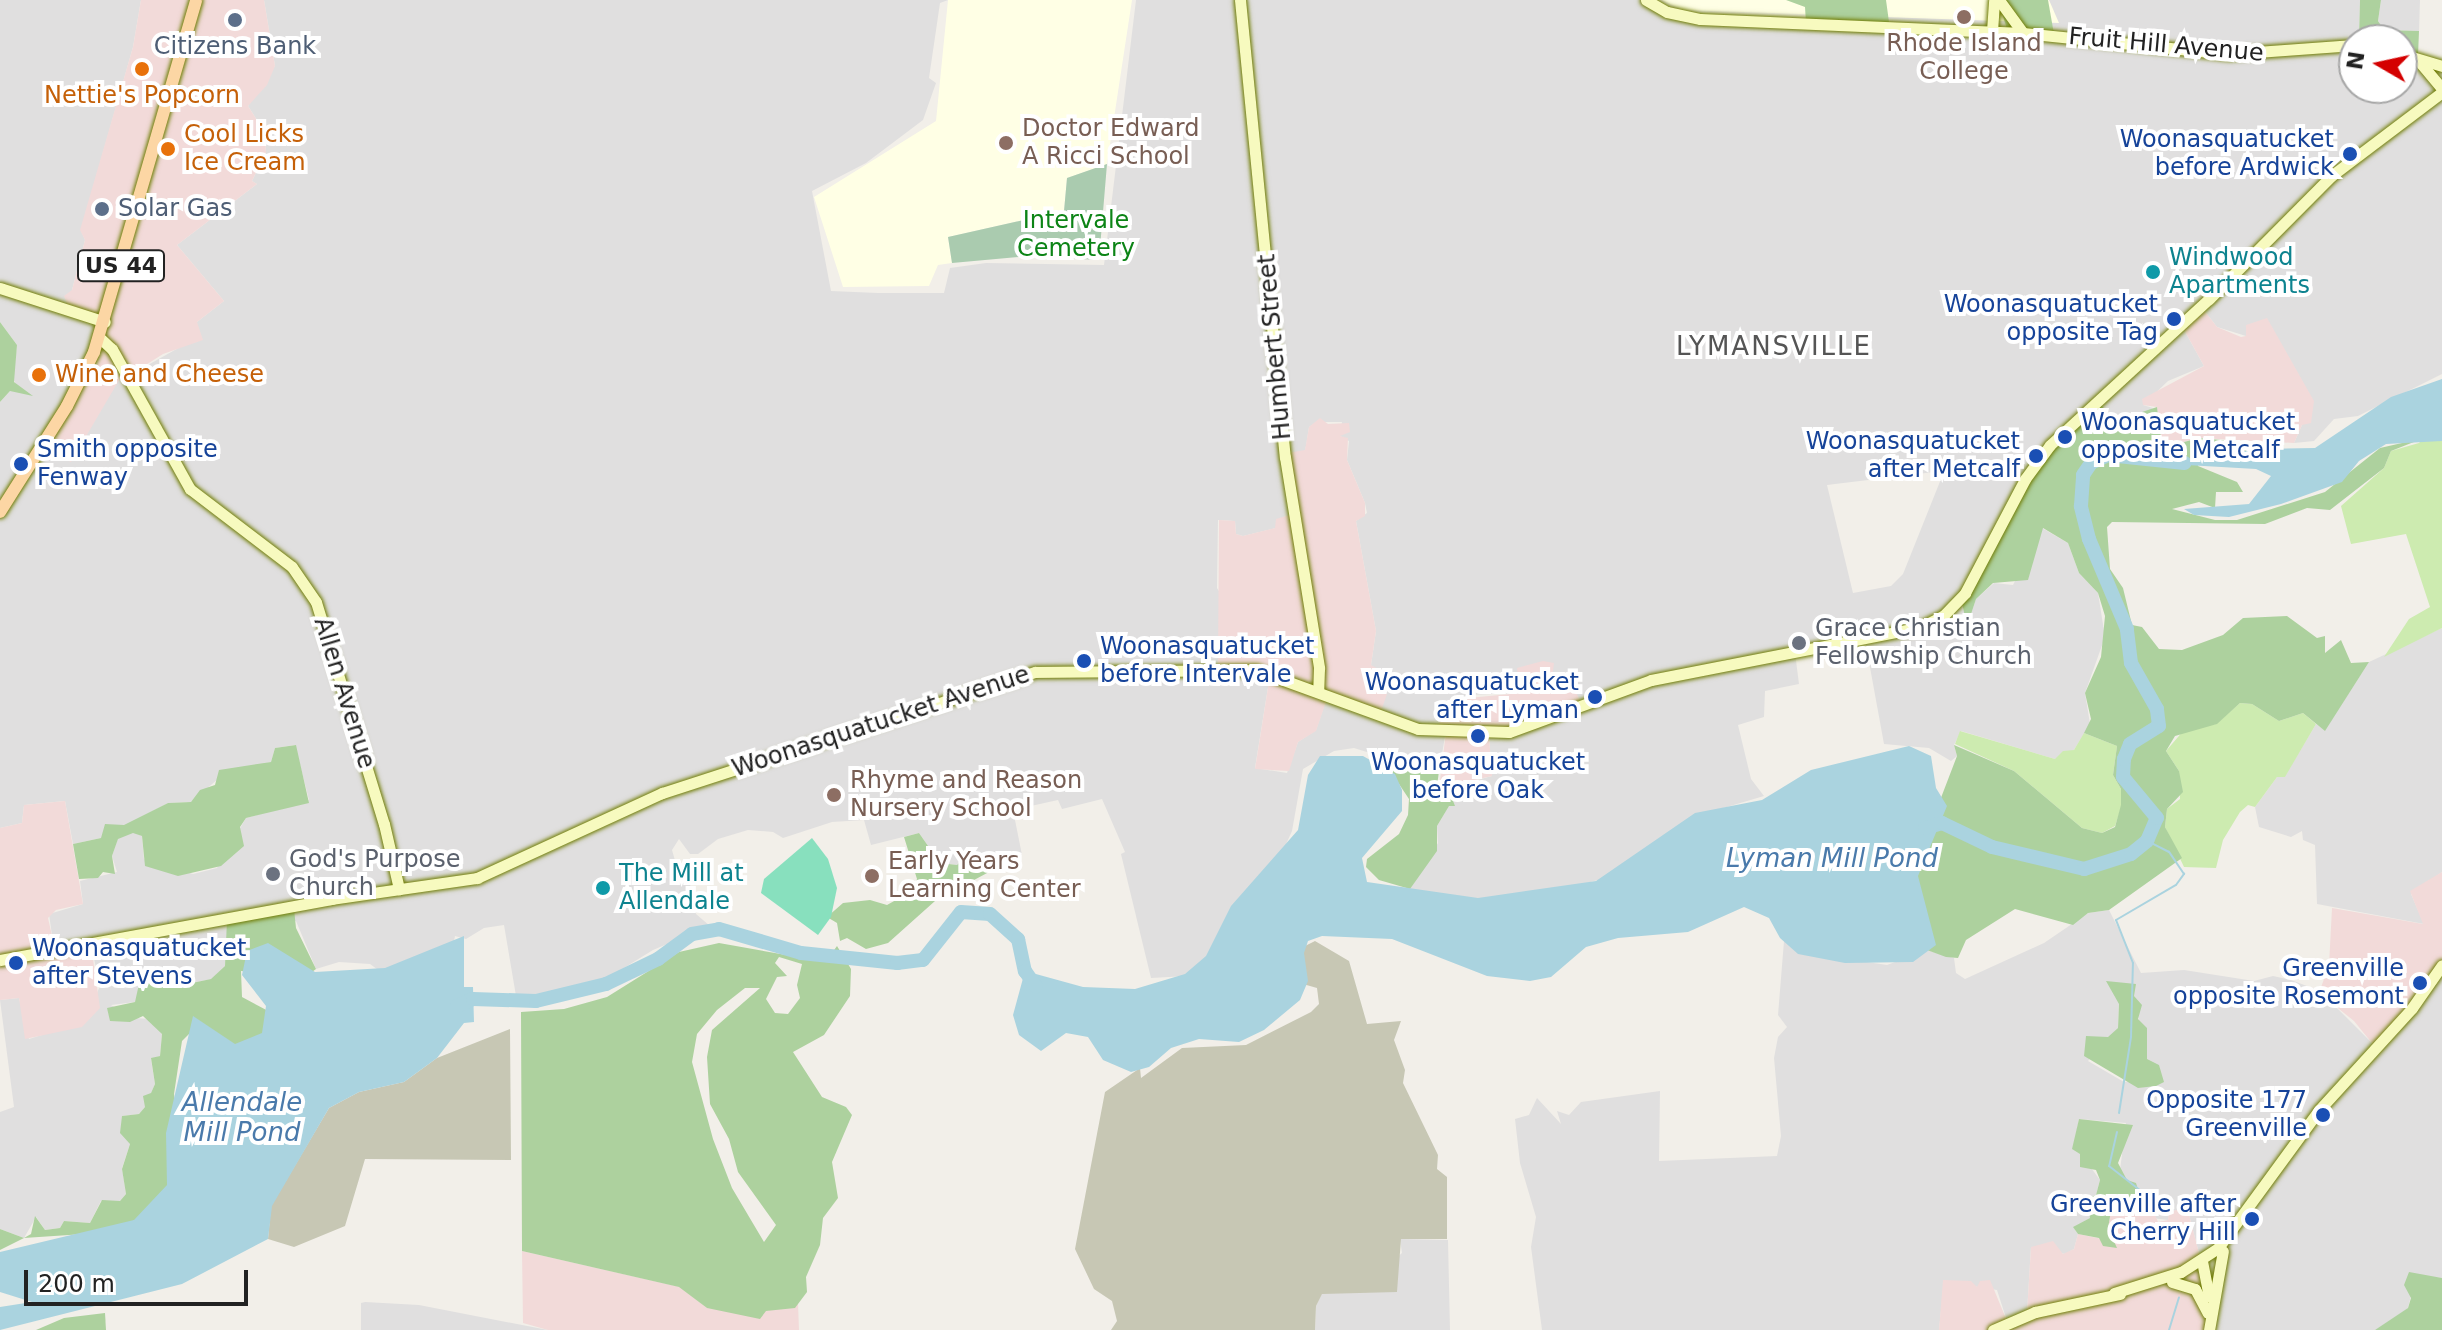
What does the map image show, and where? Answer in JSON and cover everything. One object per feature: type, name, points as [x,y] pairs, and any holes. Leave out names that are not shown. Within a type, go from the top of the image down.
[{"type":"main road","name":"US 44","points":[[0,512],[67,406],[100,338],[196,0]]},
{"type":"street","name":"Humbert Street","points":[[1240,0],[1283,445],[1319,668],[1318,692]]},
{"type":"street","name":"Fruit Hill Avenue","points":[[1646,0],[1674,15],[1708,20],[2023,33],[2229,54],[2338,46]]},
{"type":"street","points":[[1992,31],[1996,0]]},
{"type":"street","points":[[1996,0],[2023,33]]},
{"type":"street","points":[[2418,60],[2442,66]]},
{"type":"street","points":[[2418,60],[2442,90]]},
{"type":"street","name":"Woonasquatucket Avenue","points":[[0,960],[486,875],[662,793],[1035,672],[1241,668],[1418,729],[1509,732],[1651,680],[1921,627],[1938,620],[1965,593],[2025,479],[2050,445],[2209,299],[2331,176],[2442,90]]},
{"type":"street","points":[[0,288],[105,322]]},
{"type":"street","name":"Allen Avenue","points":[[100,338],[112,349],[190,489],[292,567],[316,602],[384,824],[399,889]]},
{"type":"street","points":[[1993,1330],[2027,1315],[2114,1293],[2203,1265],[2227,1238],[2319,1110],[2412,1008],[2442,965]]},
{"type":"street","points":[[2208,1330],[2223,1251],[2270,1178]]},
{"type":"street","points":[[2114,1293],[2172,1282],[2223,1251]]},
{"type":"street","points":[[2203,1265],[2208,1330]]},
{"type":"street","points":[[2172,1282],[2193,1288],[2208,1313]]},
{"type":"shaded area","points":[[0,0],[141,0],[133,47],[81,230],[85,240],[72,290],[104,322],[85,435],[125,369],[130,375],[182,346],[197,322],[224,301],[177,245],[257,184],[252,181],[266,152],[264,131],[248,106],[275,66],[264,0],[948,0],[940,3],[929,78],[936,83],[923,120],[866,163],[812,191],[831,291],[878,293],[944,293],[950,268],[986,263],[1104,265],[1136,0],[1647,0],[1675,14],[1804,23],[1890,10],[2048,0],[2360,0],[2359,24],[2338,24],[2338,104],[2418,104],[2418,57],[2442,65],[2442,374],[2358,416],[2334,419],[2314,441],[2294,443],[2302,425],[2246,336],[2217,327],[2203,309],[2182,326],[2204,366],[2168,381],[2143,405],[2153,408],[2149,412],[2124,418],[2112,416],[2099,403],[1962,603],[1967,624],[1976,599],[1994,583],[2013,585],[2042,528],[2068,543],[2079,573],[2098,593],[2105,637],[2085,693],[2090,724],[2074,750],[2055,759],[1961,731],[1954,745],[1957,756],[1951,761],[1929,748],[1884,744],[1865,640],[1795,653],[1799,684],[1765,691],[1764,717],[1738,725],[1751,779],[1764,796],[1693,817],[1633,871],[1528,898],[1435,901],[1410,889],[1438,843],[1437,826],[1451,802],[1448,788],[1492,776],[1489,736],[1552,678],[1530,666],[1519,668],[1520,693],[1466,695],[1446,731],[1439,771],[1398,766],[1391,772],[1370,753],[1354,748],[1334,751],[1303,769],[1292,831],[1282,853],[1244,892],[1219,946],[1187,976],[1151,978],[1121,854],[1125,852],[1102,799],[1062,809],[1058,800],[1013,810],[1022,855],[980,853],[957,865],[940,863],[919,833],[871,845],[864,820],[832,822],[783,838],[773,832],[748,830],[718,839],[698,854],[690,854],[679,839],[672,850],[676,864],[690,884],[696,914],[710,926],[653,950],[606,979],[548,997],[516,996],[504,925],[484,928],[466,939],[455,936],[453,946],[381,972],[370,964],[339,962],[316,969],[296,921],[230,937],[225,966],[212,979],[192,983],[178,971],[160,975],[146,984],[135,1002],[111,1005],[133,1018],[152,1019],[162,1034],[160,1056],[151,1059],[155,1084],[145,1107],[139,1114],[122,1116],[130,1144],[122,1168],[126,1194],[120,1201],[101,1201],[90,1223],[64,1221],[60,1228],[45,1230],[36,1217],[24,1238],[0,1229],[0,1112],[14,1107],[0,1000],[19,998],[29,1039],[84,1022],[100,986],[91,945],[54,949],[49,914],[83,904],[80,881],[117,872],[112,856],[118,838],[133,832],[142,836],[144,859],[193,874],[217,868],[246,818],[309,800],[295,745],[275,748],[271,762],[225,773],[191,802],[168,803],[101,838],[73,844],[65,801],[24,805],[22,823],[0,828],[0,402],[10,391],[20,391],[13,379],[17,345],[0,322]],"holes":[[[1317,422],[1342,422],[1340,436],[1349,441],[1347,460],[1367,513],[1356,521],[1376,631],[1371,665],[1379,689],[1327,697],[1316,730],[1298,742],[1287,773],[1255,768],[1270,675],[1217,588],[1218,520],[1235,521],[1236,534],[1243,536],[1276,528],[1296,509],[1309,427]],[[1934,472],[1941,479],[1903,574],[1891,586],[1853,593],[1827,485]]]},
{"type":"shaded area","points":[[141,0],[264,0],[275,66],[267,85],[248,106],[264,131],[266,152],[252,181],[257,184],[177,245],[224,301],[197,322],[203,340],[163,354],[130,375],[125,370],[71,462],[47,450],[47,444],[106,324],[69,308],[64,296],[72,290],[85,240],[80,230],[133,47]]},
{"type":"shaded area","name":"Doctor Edward A Ricci School","points":[[948,0],[1132,0],[1107,164],[1067,178],[1064,211],[948,237],[952,263],[938,265],[929,286],[843,287],[814,197],[936,121]]},
{"type":"shaded area","name":"Rhode Island College","points":[[1662,0],[2049,0],[2059,23],[1683,10]]},
{"type":"shaded area","points":[[2381,0],[2420,0],[2419,31],[2418,24],[2380,24]]},
{"type":"shaded area","points":[[2203,309],[2217,327],[2241,337],[2246,336],[2246,325],[2267,318],[2314,401],[2311,423],[2302,425],[2294,443],[2199,438],[2168,446],[2161,438],[2157,407],[2143,405],[2142,399],[2204,366],[2182,326]]},
{"type":"shaded area","points":[[1320,418],[1328,424],[1349,423],[1350,432],[1340,436],[1348,438],[1347,460],[1365,503],[1365,516],[1356,521],[1376,631],[1371,665],[1380,670],[1379,689],[1387,694],[1380,714],[1328,696],[1316,731],[1298,742],[1289,771],[1255,769],[1270,675],[1218,667],[1219,520],[1235,521],[1236,534],[1243,536],[1275,528],[1276,519],[1296,513],[1288,453],[1305,450],[1309,427]]},
{"type":"shaded area","points":[[2442,628],[2442,872],[2411,894],[2424,924],[2317,904],[2315,845],[2303,840],[2302,831],[2291,837],[2259,827],[2255,807],[2277,777],[2285,776],[2316,724],[2325,730],[2369,662]]},
{"type":"shaded area","points":[[1543,661],[1554,663],[1552,678],[1571,680],[1582,706],[1489,736],[1492,776],[1439,788],[1446,732],[1437,729],[1448,700],[1520,693],[1517,668]]},
{"type":"shaded area","points":[[65,801],[83,904],[56,910],[48,918],[55,949],[91,945],[100,1008],[82,1027],[25,1039],[19,998],[0,1000],[0,828],[22,823],[24,805]]},
{"type":"shaded area","points":[[2442,872],[2442,970],[2376,1048],[2354,1021],[2319,993],[2329,965],[2332,908],[2423,924],[2410,891]]},
{"type":"shaded area","points":[[2109,910],[2141,973],[2184,970],[2254,981],[2273,976],[2291,980],[2320,991],[2376,1047],[2442,970],[2442,1278],[2416,1275],[2408,1308],[2390,1324],[2375,1330],[2209,1330],[2201,1261],[2187,1207],[2170,1212],[2168,1220],[2152,1218],[2149,1201],[2137,1195],[2120,1170],[2126,1123],[2079,1119],[2074,1145],[2100,1180],[2090,1218],[2074,1228],[2078,1234],[2074,1249],[2065,1254],[2031,1247],[2027,1313],[2007,1321],[1997,1290],[1972,1286],[1970,1281],[1944,1281],[1939,1330],[1542,1330],[1531,1247],[1536,1217],[1520,1163],[1515,1119],[1529,1115],[1537,1098],[1561,1124],[1557,1111],[1569,1115],[1581,1102],[1660,1091],[1659,1161],[1777,1156],[1781,1136],[1774,1058],[1778,1037],[1787,1027],[1778,1015],[1784,941],[1807,953],[1887,965],[1927,950],[1954,958],[1956,973],[1965,979],[2044,943],[2088,913]],"holes":[[[2134,996],[2147,1060],[2163,1081],[2124,1082],[2088,1061],[2118,1028],[2119,1004]]]},
{"type":"shaded area","points":[[1315,941],[1349,961],[1367,1024],[1401,1021],[1394,1040],[1405,1070],[1403,1083],[1438,1155],[1437,1169],[1447,1177],[1447,1239],[1401,1239],[1397,1292],[1322,1294],[1316,1306],[1315,1330],[1111,1330],[1117,1321],[1112,1301],[1094,1289],[1075,1249],[1105,1092],[1140,1068],[1141,1078],[1182,1048],[1246,1045],[1311,1012],[1319,1004],[1317,988],[1296,982],[1303,947]]},
{"type":"shaded area","points":[[510,1029],[511,1160],[365,1159],[345,1226],[294,1247],[268,1239],[271,1206],[329,1108],[359,1092],[404,1082],[437,1058]]},
{"type":"shaded area","points":[[2113,1200],[2149,1201],[2158,1222],[2168,1220],[2169,1212],[2187,1207],[2201,1261],[2209,1330],[1939,1330],[1943,1280],[1971,1281],[1977,1287],[1980,1281],[1990,1280],[2007,1321],[2027,1313],[2031,1247],[2053,1241],[2063,1254],[2074,1249],[2078,1234],[2117,1242],[2108,1228]]},
{"type":"shaded area","points":[[1400,1239],[1448,1240],[1450,1330],[1315,1330],[1316,1306],[1322,1293],[1395,1259],[1402,1253]]},
{"type":"shaded area","points":[[522,1251],[680,1287],[707,1308],[766,1311],[798,1303],[799,1330],[548,1330],[523,1323]]},
{"type":"shaded area","points":[[361,1303],[419,1305],[548,1330],[361,1330]]},
{"type":"green space","points":[[1786,0],[1886,0],[1889,22],[1806,23],[1805,7]]},
{"type":"green space","points":[[1998,0],[2048,0],[2054,34],[2008,32]]},
{"type":"green space","points":[[2360,0],[2381,0],[2380,24],[2359,24]]},
{"type":"green space","name":"Intervale Cemetery","points":[[1107,164],[1099,260],[1029,256],[952,263],[948,237],[1064,211],[1067,178]]},
{"type":"green space","points":[[0,322],[17,345],[14,382],[33,396],[10,391],[0,402]]},
{"type":"green space","points":[[2099,403],[2112,416],[2124,418],[2157,407],[2161,438],[2169,446],[2199,438],[2275,445],[2197,459],[2198,466],[2237,482],[2243,492],[2216,492],[2215,508],[2199,502],[2172,509],[2215,520],[2237,520],[2325,492],[2380,448],[2424,438],[2391,451],[2384,468],[2330,510],[2307,508],[2265,524],[2112,522],[2107,527],[2110,569],[2123,588],[2132,625],[2142,627],[2159,649],[2182,650],[2223,635],[2243,618],[2287,616],[2317,638],[2325,636],[2325,653],[2341,640],[2351,663],[2369,662],[2325,731],[2303,713],[2279,721],[2252,704],[2240,703],[2217,724],[2175,736],[2166,751],[2179,771],[2183,792],[2167,809],[2165,827],[2182,858],[2109,910],[2088,913],[2073,925],[2015,909],[1966,940],[1958,958],[1946,957],[1927,950],[1916,863],[1957,756],[1954,745],[2014,771],[2082,828],[2102,833],[2115,827],[2121,805],[2121,789],[2113,775],[2117,746],[2084,733],[2091,719],[2085,693],[2101,657],[2105,616],[2098,593],[2079,573],[2068,543],[2043,528],[2028,580],[1993,583],[1976,599],[1967,626],[1962,603],[2036,467]]},
{"type":"green space","points":[[2425,436],[2442,440],[2442,628],[2384,657],[2409,619],[2430,607],[2406,534],[2351,544],[2341,506],[2384,468],[2391,451],[2419,443]]},
{"type":"green space","points":[[2240,703],[2252,704],[2279,721],[2303,713],[2316,724],[2285,777],[2277,777],[2255,807],[2248,805],[2240,812],[2223,840],[2216,868],[2184,867],[2165,827],[2167,809],[2180,799],[2179,771],[2166,751],[2184,730],[2216,724]]},
{"type":"green space","points":[[1960,731],[2055,759],[2063,751],[2074,750],[2084,733],[2117,746],[2113,775],[2121,789],[2122,805],[2115,826],[2102,833],[2082,828],[2014,771],[1955,744]]},
{"type":"green space","points":[[296,745],[309,803],[246,818],[240,827],[244,846],[221,866],[178,876],[145,866],[142,836],[133,833],[118,839],[112,856],[115,874],[103,872],[98,878],[79,879],[73,844],[101,838],[105,824],[124,825],[168,803],[191,802],[200,790],[215,785],[219,770],[271,762],[275,748]]},
{"type":"green space","points":[[1398,766],[1439,771],[1437,786],[1448,788],[1455,806],[1449,806],[1437,826],[1437,851],[1410,889],[1379,880],[1366,867],[1367,859],[1399,834],[1408,815],[1409,799],[1391,772]]},
{"type":"green space","points":[[919,833],[940,863],[957,865],[968,854],[979,853],[1015,858],[935,901],[888,943],[866,949],[847,938],[840,941],[837,923],[827,917],[843,903],[870,900],[887,905],[912,891],[917,879],[904,837]]},
{"type":"green space","points":[[812,838],[828,859],[837,888],[831,917],[818,935],[761,893],[764,879]]},
{"type":"green space","points":[[294,909],[296,928],[316,969],[305,977],[241,971],[242,997],[272,1013],[273,1029],[239,1052],[190,1033],[182,1041],[174,1094],[183,1169],[144,1217],[99,1233],[24,1238],[31,1234],[35,1216],[45,1230],[60,1228],[64,1221],[90,1223],[102,1200],[120,1201],[126,1194],[122,1169],[130,1144],[120,1133],[122,1116],[139,1114],[145,1107],[143,1096],[151,1093],[155,1084],[151,1058],[160,1056],[162,1034],[143,1016],[130,1022],[110,1021],[107,1008],[135,1002],[139,984],[156,980],[165,967],[184,973],[192,983],[211,979],[225,966],[227,920]]},
{"type":"green space","points":[[719,943],[809,959],[832,953],[837,946],[851,969],[850,996],[824,1035],[793,1052],[822,1097],[846,1107],[852,1115],[832,1162],[838,1198],[823,1218],[820,1245],[806,1277],[807,1292],[795,1308],[766,1311],[760,1319],[707,1308],[679,1287],[522,1251],[521,1012],[564,1009],[607,997],[679,952]],"holes":[[[779,957],[802,964],[797,985],[800,998],[788,1014],[775,1013],[766,999],[777,977],[787,976],[775,963]],[[745,988],[760,988],[712,1030],[707,1057],[710,1104],[729,1139],[738,1172],[776,1225],[764,1242],[732,1188],[713,1139],[692,1062],[697,1034],[717,1010]]]},
{"type":"green space","points":[[2106,981],[2136,984],[2134,996],[2142,1005],[2138,1019],[2147,1028],[2147,1059],[2159,1065],[2164,1082],[2138,1088],[2084,1056],[2086,1036],[2108,1037],[2118,1028],[2119,1004]]},
{"type":"green space","points":[[2079,1119],[2133,1125],[2118,1163],[2127,1180],[2136,1183],[2141,1199],[2113,1200],[2108,1228],[2117,1248],[2103,1246],[2099,1238],[2078,1234],[2073,1227],[2090,1218],[2087,1199],[2096,1195],[2100,1180],[2096,1170],[2080,1167],[2080,1154],[2072,1149]]},
{"type":"green space","points":[[0,1229],[24,1238],[0,1250]]},
{"type":"green space","points":[[2409,1272],[2442,1278],[2442,1330],[2375,1330],[2408,1308],[2411,1298],[2404,1285]]},
{"type":"green space","points":[[105,1313],[106,1330],[36,1330],[64,1318]]},
{"type":"water","points":[[2442,379],[2442,441],[2386,444],[2359,461],[2342,482],[2281,504],[2229,517],[2194,515],[2184,509],[2249,504],[2271,476],[2256,469],[2169,464],[2257,449],[2315,448],[2391,397]]},
{"type":"water","name":"Lyman Mill Pond","points":[[1909,746],[1931,756],[1936,788],[1947,806],[1918,876],[1936,945],[1913,962],[1845,963],[1798,954],[1780,938],[1769,918],[1744,907],[1688,932],[1618,938],[1586,947],[1551,977],[1530,981],[1487,976],[1392,939],[1322,936],[1308,941],[1304,953],[1308,981],[1300,1000],[1264,1030],[1239,1042],[1199,1039],[1171,1048],[1149,1067],[1131,1072],[1103,1060],[1088,1037],[1066,1033],[1041,1051],[1019,1035],[1013,1015],[1025,971],[1083,987],[1135,989],[1185,974],[1206,956],[1231,906],[1298,830],[1308,775],[1320,756],[1363,756],[1395,774],[1402,790],[1402,811],[1362,858],[1367,882],[1478,898],[1596,881],[1695,813],[1762,800],[1811,770]]},
{"type":"water","name":"Allendale Mill Pond","points":[[464,936],[464,987],[473,987],[474,1022],[464,1023],[437,1058],[404,1082],[359,1092],[329,1108],[272,1206],[268,1239],[182,1284],[0,1330],[0,1307],[32,1302],[0,1292],[0,1252],[134,1220],[167,1185],[166,1133],[193,1016],[235,1044],[262,1033],[266,1006],[242,975],[247,951],[268,943],[315,972],[385,968]]},
{"type":"waterway","points":[[1925,828],[1942,823],[1992,847],[2084,869],[2131,854],[2147,841],[2157,818],[2123,777],[2124,759],[2130,744],[2159,726],[2157,709],[2131,663],[2127,629],[2089,539],[2081,506],[2083,475],[2091,463],[2108,455],[2185,463]]},
{"type":"waterway","points":[[2119,1113],[2131,1037],[2133,963],[2116,920],[2176,885],[2184,874],[2169,852],[2147,841]]},
{"type":"waterway","points":[[457,1006],[473,999],[536,1001],[606,984],[658,959],[692,934],[719,929],[801,953],[897,963],[923,960],[961,912],[990,914],[1018,939],[1025,971],[1036,987]]},
{"type":"waterway","points":[[2117,1132],[2109,1166],[2140,1190]]},
{"type":"waterway","points":[[2169,1330],[2179,1298]]},
{"type":"place","name":"Rhode Island College","points":[[1964,17]]},
{"type":"place","name":"Citizens Bank","points":[[235,20]]},
{"type":"place","name":"Nettie's Popcorn","points":[[142,69]]},
{"type":"place","name":"Doctor Edward A Ricci School","points":[[1006,143]]},
{"type":"place","name":"Cool Licks Ice Cream","points":[[168,149]]},
{"type":"place","name":"Woonasquatucket before Ardwick","points":[[2350,154]]},
{"type":"place","name":"Solar Gas","points":[[102,209]]},
{"type":"place","name":"Windwood Apartments","points":[[2153,272]]},
{"type":"place","name":"Woonasquatucket opposite Tag","points":[[2174,319]]},
{"type":"place","name":"Wine and Cheese","points":[[39,375]]},
{"type":"place","name":"Woonasquatucket opposite Metcalf","points":[[2065,437]]},
{"type":"place","name":"Woonasquatucket after Metcalf","points":[[2036,456]]},
{"type":"place","name":"Smith opposite Fenway","points":[[21,464]]},
{"type":"place","name":"Grace Christian Fellowship Church","points":[[1799,643]]},
{"type":"place","name":"Woonasquatucket before Intervale","points":[[1084,661]]},
{"type":"place","name":"Woonasquatucket after Lyman","points":[[1595,697]]},
{"type":"place","name":"Woonasquatucket before Oak","points":[[1478,736]]},
{"type":"place","name":"Rhyme and Reason Nursery School","points":[[834,795]]},
{"type":"place","name":"God's Purpose Church","points":[[273,874]]},
{"type":"place","name":"Early Years Learning Center","points":[[872,876]]},
{"type":"place","name":"The Mill at Allendale","points":[[603,888]]},
{"type":"place","name":"Woonasquatucket after Stevens","points":[[16,963]]},
{"type":"place","name":"Greenville opposite Rosemont","points":[[2420,983]]},
{"type":"place","name":"Opposite 177 Greenville","points":[[2323,1115]]},
{"type":"place","name":"Greenville after Cherry Hill","points":[[2252,1219]]},
{"type":"district","name":"LYMANSVILLE","points":[[1774,347]]}]
